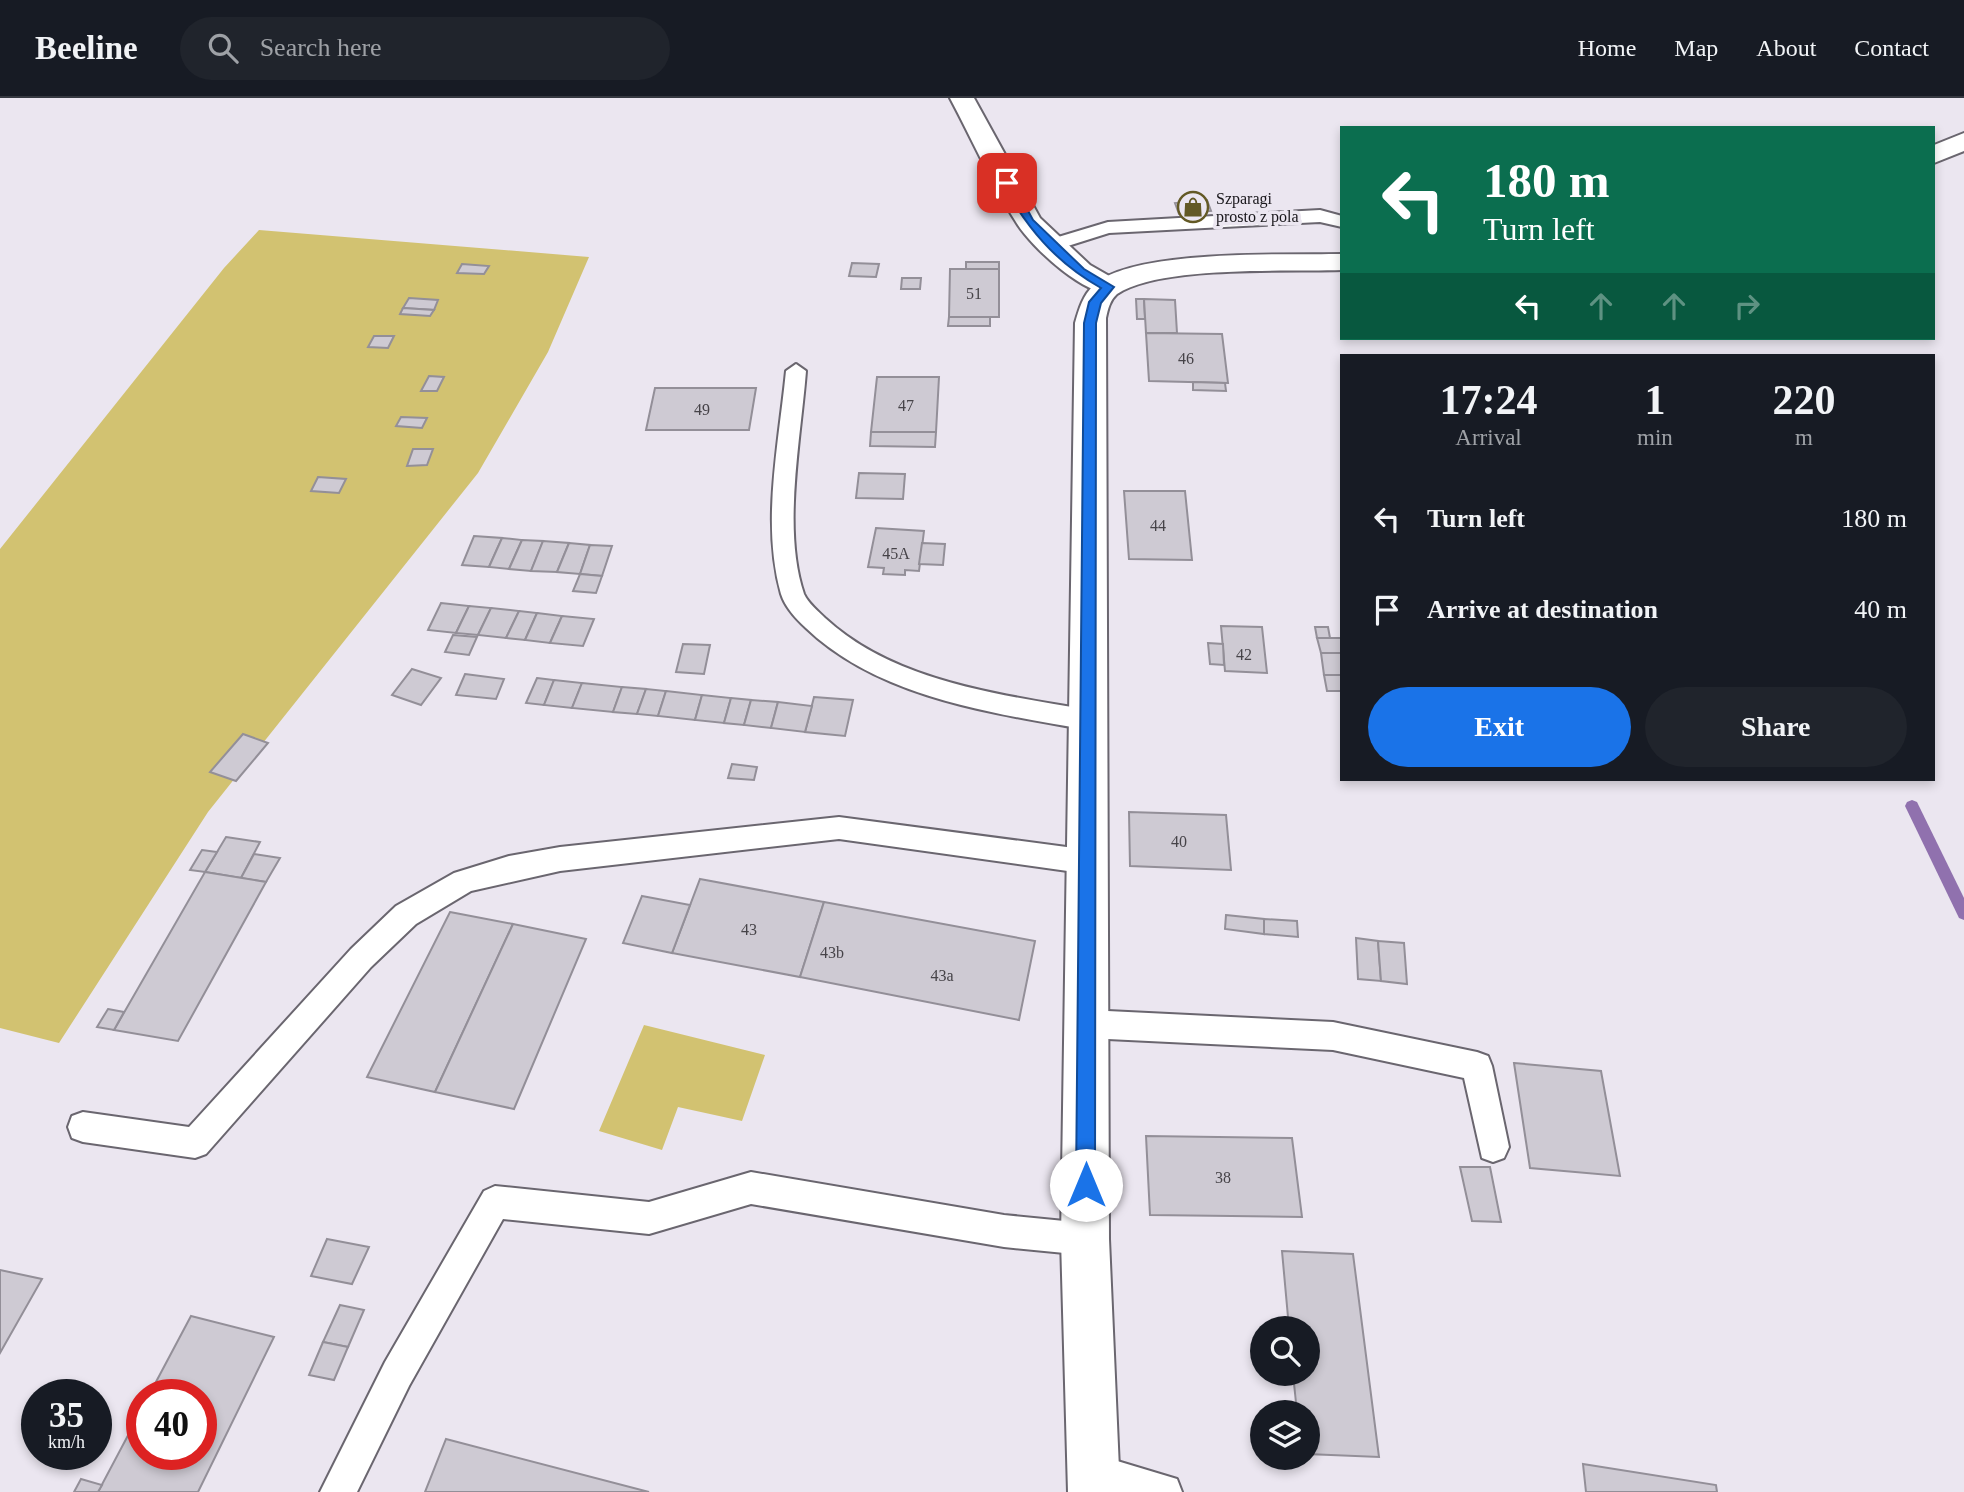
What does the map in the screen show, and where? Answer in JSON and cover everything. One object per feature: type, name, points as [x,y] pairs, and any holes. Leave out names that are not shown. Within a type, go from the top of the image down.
[{"type":"street","points":[[962,98],[1029,222],[1080,271],[1108,287]]},
{"type":"street","points":[[1935,155],[1964,141]]},
{"type":"street","points":[[1094,1482],[1085,1239],[1090,323],[1095,302],[1108,287],[1161,271],[1340,262]]},
{"type":"lane","points":[[1052,245],[1108,228],[1320,216],[1340,221]]},
{"type":"lane","points":[[796,371],[785,562],[793,598],[820,630],[859,659],[972,696],[1088,720]]},
{"type":"lane","points":[[83,1127],[195,1143],[361,958],[406,915],[464,881],[509,868],[651,847],[839,828],[1089,862]]},
{"type":"lane","points":[[1087,1024],[1333,1036],[1477,1066],[1493,1147]]},
{"type":"lane","points":[[338,1492],[397,1374],[495,1202],[649,1218],[751,1188],[1004,1231],[1085,1239]]},
{"type":"lane","points":[[1094,1482],[1164,1492]]},
{"type":"shaded area","points":[[259,230],[589,257],[548,352],[478,473],[208,812],[59,1043],[0,1028],[0,549],[224,268]]},
{"type":"shaded area","points":[[644,1025],[765,1055],[742,1121],[678,1107],[662,1150],[599,1131]]},
{"type":"building","name":"Szparagi prosto z pola","points":[[1207,200],[1211,211],[1179,214],[1175,203]]},
{"type":"building","points":[[966,262],[999,262],[999,269],[966,269]]},
{"type":"building","points":[[852,263],[879,264],[876,277],[849,276]]},
{"type":"building","points":[[462,264],[489,266],[484,274],[457,273]]},
{"type":"building","points":[[950,269],[999,269],[999,317],[949,317]]},
{"type":"building","points":[[902,278],[921,278],[920,289],[901,289]]},
{"type":"building","points":[[409,298],[438,300],[434,310],[403,308]]},
{"type":"building","points":[[1136,299],[1144,299],[1145,319],[1137,319]]},
{"type":"building","points":[[1144,299],[1175,300],[1177,333],[1146,333]]},
{"type":"building","points":[[403,308],[434,310],[430,316],[400,314]]},
{"type":"building","points":[[949,317],[990,317],[990,326],[948,326]]},
{"type":"building","points":[[1146,333],[1222,334],[1228,383],[1149,381]]},
{"type":"building","points":[[374,336],[394,336],[388,348],[368,347]]},
{"type":"building","points":[[429,376],[444,377],[437,391],[421,391]]},
{"type":"building","points":[[877,377],[939,377],[936,432],[871,432]]},
{"type":"building","points":[[1193,382],[1225,383],[1226,391],[1193,390]]},
{"type":"building","points":[[655,388],[756,388],[749,430],[646,430]]},
{"type":"building","points":[[401,417],[427,418],[422,428],[396,426]]},
{"type":"building","points":[[871,432],[936,432],[935,447],[870,446]]},
{"type":"building","points":[[413,449],[433,449],[427,465],[407,466]]},
{"type":"building","points":[[859,473],[905,474],[903,499],[856,498]]},
{"type":"building","points":[[318,477],[346,479],[339,493],[311,491]]},
{"type":"building","points":[[1124,491],[1185,491],[1192,560],[1129,559]]},
{"type":"building","points":[[876,528],[924,531],[919,571],[905,570],[905,575],[883,574],[884,568],[868,567]]},
{"type":"building","points":[[474,536],[502,538],[489,567],[462,565]]},
{"type":"building","points":[[502,538],[522,540],[509,569],[489,567]]},
{"type":"building","points":[[522,540],[543,541],[531,571],[509,569]]},
{"type":"building","points":[[543,541],[569,543],[557,572],[531,571]]},
{"type":"building","points":[[569,543],[590,545],[580,574],[557,572]]},
{"type":"building","points":[[922,543],[945,544],[943,565],[919,564]]},
{"type":"building","points":[[590,545],[612,546],[602,576],[580,574]]},
{"type":"building","points":[[580,574],[602,576],[596,593],[573,591]]},
{"type":"building","points":[[441,603],[469,606],[456,633],[428,630]]},
{"type":"building","points":[[469,606],[491,608],[478,635],[456,633]]},
{"type":"building","points":[[491,608],[519,611],[506,638],[478,635]]},
{"type":"building","points":[[519,611],[537,613],[525,640],[506,638]]},
{"type":"building","points":[[537,613],[562,616],[550,643],[525,640]]},
{"type":"building","points":[[562,616],[594,619],[583,646],[550,643]]},
{"type":"building","points":[[1221,626],[1262,627],[1267,673],[1225,671]]},
{"type":"building","points":[[1315,627],[1328,627],[1330,638],[1317,638]]},
{"type":"building","points":[[453,635],[477,637],[469,655],[445,652]]},
{"type":"building","points":[[1317,638],[1340,638],[1340,653],[1321,653]]},
{"type":"building","points":[[1208,643],[1223,644],[1224,665],[1210,664]]},
{"type":"building","points":[[683,644],[710,645],[704,674],[676,672]]},
{"type":"building","points":[[1321,653],[1340,653],[1340,675],[1324,675]]},
{"type":"building","points":[[412,669],[441,678],[421,705],[392,695]]},
{"type":"building","points":[[465,674],[504,679],[496,699],[456,695]]},
{"type":"building","points":[[1324,675],[1340,675],[1340,691],[1327,691]]},
{"type":"building","points":[[537,678],[554,680],[544,705],[526,703]]},
{"type":"building","points":[[554,680],[582,683],[572,708],[544,705]]},
{"type":"building","points":[[582,683],[622,687],[613,712],[572,708]]},
{"type":"building","points":[[622,687],[646,689],[637,714],[613,712]]},
{"type":"building","points":[[646,689],[666,691],[658,716],[637,714]]},
{"type":"building","points":[[666,691],[702,695],[695,720],[658,716]]},
{"type":"building","points":[[702,695],[731,698],[724,723],[695,720]]},
{"type":"building","points":[[814,697],[853,700],[845,736],[805,732]]},
{"type":"building","points":[[731,698],[751,700],[744,725],[724,723]]},
{"type":"building","points":[[751,700],[778,702],[771,728],[744,725]]},
{"type":"building","points":[[778,702],[812,706],[805,732],[771,728]]},
{"type":"building","points":[[243,734],[268,743],[236,781],[210,772]]},
{"type":"building","points":[[732,764],[757,767],[754,780],[728,778]]},
{"type":"building","points":[[1129,812],[1226,815],[1231,870],[1130,866]]},
{"type":"building","points":[[226,837],[260,842],[241,878],[205,872]]},
{"type":"building","points":[[202,850],[217,852],[205,872],[190,870]]},
{"type":"building","points":[[254,854],[280,858],[266,882],[241,878]]},
{"type":"building","points":[[205,872],[266,882],[178,1041],[114,1030]]},
{"type":"building","points":[[700,879],[824,902],[800,977],[672,953]]},
{"type":"building","points":[[642,896],[690,905],[672,953],[623,943]]},
{"type":"building","points":[[824,902],[1035,941],[1019,1020],[800,977]]},
{"type":"building","points":[[450,912],[513,924],[435,1092],[367,1077]]},
{"type":"building","points":[[1226,915],[1264,919],[1264,934],[1225,929]]},
{"type":"building","points":[[1264,919],[1297,921],[1298,937],[1264,934]]},
{"type":"building","points":[[513,924],[586,939],[514,1109],[435,1092]]},
{"type":"building","points":[[1356,938],[1378,941],[1381,981],[1358,979]]},
{"type":"building","points":[[1378,941],[1404,943],[1407,984],[1381,981]]},
{"type":"building","points":[[108,1009],[124,1012],[114,1030],[97,1027]]},
{"type":"building","points":[[1514,1063],[1601,1071],[1620,1176],[1530,1168]]},
{"type":"building","points":[[1146,1136],[1292,1138],[1302,1217],[1150,1215]]},
{"type":"building","points":[[1460,1167],[1490,1167],[1501,1222],[1472,1221]]},
{"type":"building","points":[[327,1239],[369,1247],[352,1284],[311,1276]]},
{"type":"building","points":[[1282,1251],[1353,1254],[1379,1457],[1320,1455],[1320,1400],[1296,1400],[1294,1386],[1320,1386],[1320,1316],[1288,1316]]},
{"type":"building","points":[[0,1270],[42,1279],[0,1353]]},
{"type":"building","points":[[340,1305],[364,1310],[348,1347],[323,1342]]},
{"type":"building","points":[[191,1316],[274,1337],[217,1453],[217,1379],[158,1379]]},
{"type":"building","points":[[323,1342],[348,1347],[334,1380],[309,1375]]},
{"type":"building","points":[[126,1439],[126,1470],[209,1470],[198,1492],[98,1492]]},
{"type":"building","points":[[446,1439],[649,1492],[425,1492]]},
{"type":"building","points":[[1583,1464],[1716,1485],[1717,1492],[1586,1492]]},
{"type":"building","points":[[81,1479],[102,1485],[98,1492],[74,1492]]},
{"type":"waterway","points":[[1912,806],[1964,913]]},
{"type":"place","name":"Szparagi prosto z pola","points":[[1193,207]]},
{"type":"route","points":[[1007,183],[1029,222],[1080,271],[1108,287],[1095,302],[1090,323],[1086,1185]]}]
